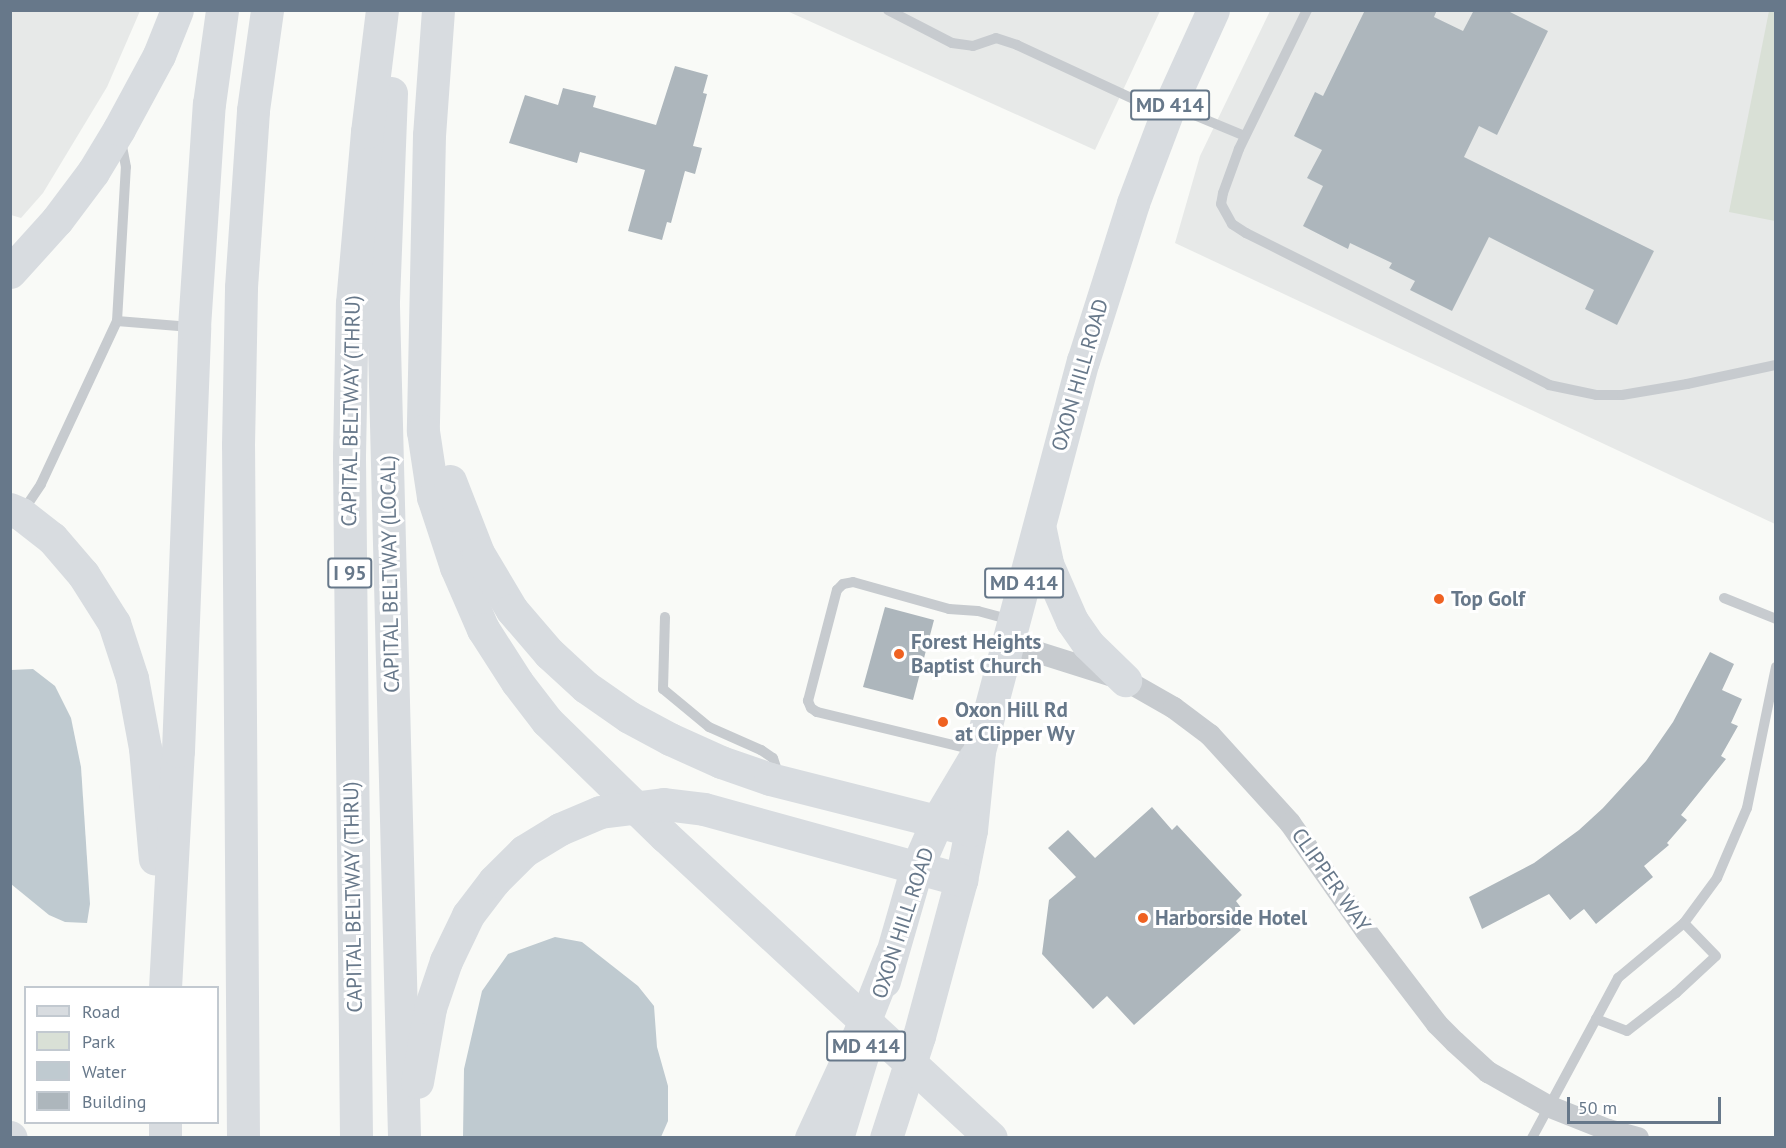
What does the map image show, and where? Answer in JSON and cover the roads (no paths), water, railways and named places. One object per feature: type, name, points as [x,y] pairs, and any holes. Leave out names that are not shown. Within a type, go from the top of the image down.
[{"type":"main road","points":[[10,272],[57,220],[119,129],[159,55],[177,10]]},
{"type":"main road","points":[[165,973],[178,751],[194,327],[209,104],[222,10]]},
{"type":"main road","points":[[243,1137],[237,445],[240,332],[253,110],[267,10]]},
{"type":"main road","name":"CAPITAL BELTWAY (THRU)","points":[[356,1137],[349,455],[352,303],[367,132],[382,10]]},
{"type":"main road","name":"CAPITAL BELTWAY (LOCAL)","points":[[398,10],[390,102],[383,306],[406,1137]]},
{"type":"main road","points":[[438,10],[429,135],[423,314],[423,431],[433,497],[456,567],[483,629],[517,682],[547,721],[665,836],[991,1137]]},
{"type":"main road","name":"OXON HILL ROAD","points":[[886,1137],[919,1036],[961,880],[971,830],[979,751],[1039,522],[1114,260],[1170,105],[1207,15]]},
{"type":"main road","points":[[423,314],[438,431],[454,495],[478,554],[512,610],[549,653],[586,687],[629,717],[669,740],[721,762],[781,782],[971,830]]},
{"type":"main road","points":[[16,511],[52,538],[83,574],[114,623],[132,678],[145,748],[165,973]]},
{"type":"main road","points":[[1039,522],[1047,564],[1072,621],[1088,644],[1125,680]]},
{"type":"main road","name":"OXON HILL ROAD","points":[[837,1137],[918,867],[937,821],[979,751]]},
{"type":"main road","points":[[406,1137],[430,1008],[446,961],[463,925],[494,881],[516,858],[560,829],[600,812],[664,804],[736,817],[961,880]]},
{"type":"main road","points":[[811,1137],[861,1030],[891,954]]},
{"type":"street","name":"CLIPPER WAY","points":[[1011,632],[1125,680],[1174,708],[1210,735],[1290,823],[1334,888],[1437,1024],[1488,1072],[1548,1106],[1597,1126],[1638,1137]]},
{"type":"lane","points":[[888,10],[952,43],[974,46],[996,38],[1017,45],[1146,105],[1170,105],[1245,136]]},
{"type":"lane","points":[[1307,10],[1245,136],[1221,204],[1232,224],[1549,385],[1596,395],[1622,395],[1776,365]]},
{"type":"lane","points":[[16,511],[41,484],[117,321],[126,167],[119,129]]},
{"type":"lane","points":[[117,321],[194,327]]},
{"type":"lane","points":[[979,751],[817,712],[810,708],[808,701],[837,590],[843,584],[853,582],[949,609],[978,611],[1011,632]]},
{"type":"lane","points":[[1724,598],[1776,619]]},
{"type":"lane","points":[[665,617],[663,689],[709,727],[761,750],[773,758],[781,782]]},
{"type":"lane","points":[[1532,1137],[1618,978],[1684,923],[1718,878],[1747,808],[1776,667]]},
{"type":"lane","points":[[1596,1019],[1627,1030],[1676,993],[1716,956],[1684,923]]},
{"type":"water","points":[[33,669],[55,686],[71,718],[81,767],[90,904],[87,923],[65,922],[49,915],[11,884],[11,670]]},
{"type":"water","points":[[555,937],[582,942],[638,986],[654,1006],[657,1047],[668,1086],[668,1121],[661,1137],[463,1137],[464,1069],[482,991],[508,954]]},
{"type":"place","name":"Top Golf","points":[[1439,599]]},
{"type":"place","name":"Forest Heights Baptist Church","points":[[899,654]]},
{"type":"place","name":"Oxon Hill Rd at Clipper Wy","points":[[943,722]]},
{"type":"place","name":"Harborside Hotel","points":[[1143,918]]}]
